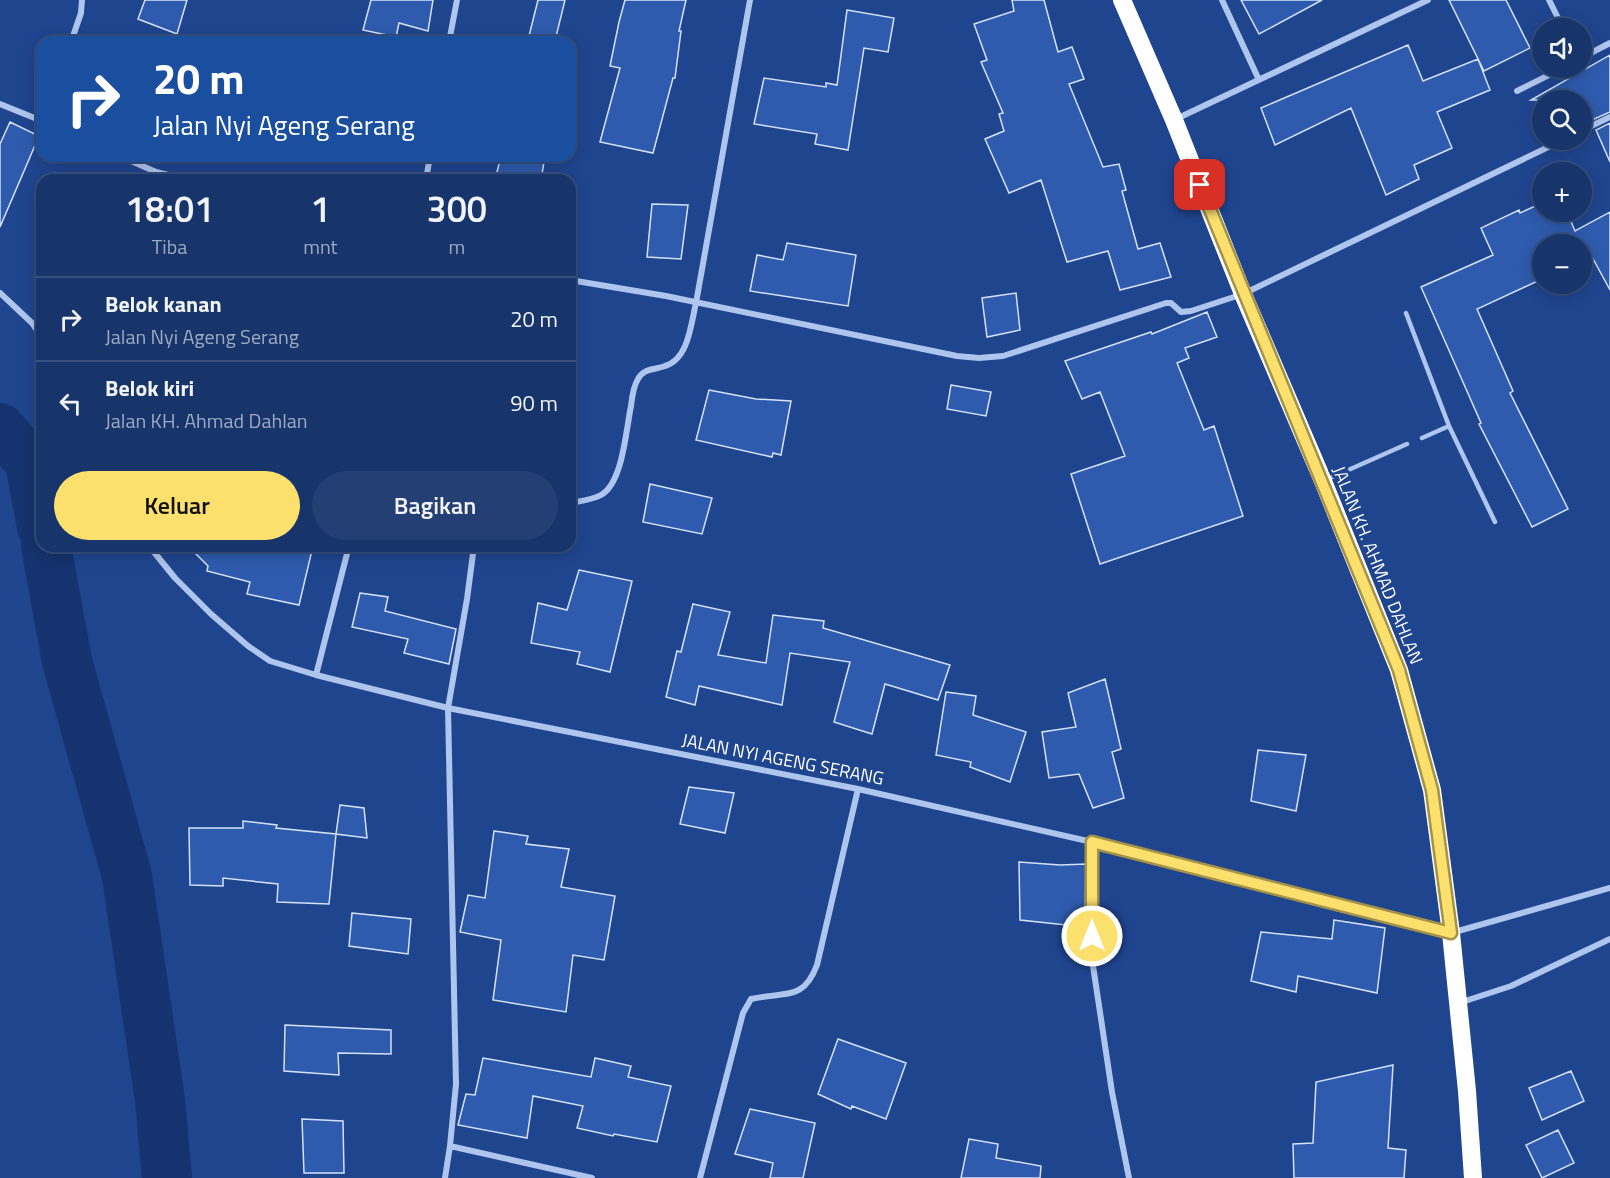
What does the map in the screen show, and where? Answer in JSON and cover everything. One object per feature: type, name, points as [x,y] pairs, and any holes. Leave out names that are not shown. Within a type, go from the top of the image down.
[{"type":"highway","name":"JALAN KH. AHMAD DAHLAN","points":[[1122,0],[1174,120],[1399,670],[1432,790],[1451,933],[1473,1178]]},
{"type":"street","points":[[73,36],[81,13],[82,0]]},
{"type":"street","points":[[450,36],[457,0]]},
{"type":"street","points":[[576,501],[601,495],[613,485],[638,378],[645,371],[674,362],[685,347],[696,303],[750,0]]},
{"type":"street","points":[[1222,0],[1259,80]]},
{"type":"street","points":[[1174,120],[1428,0]]},
{"type":"street","points":[[1549,0],[1558,18]]},
{"type":"street","points":[[1592,52],[1610,43]]},
{"type":"street","points":[[1517,91],[1543,78]]},
{"type":"street","points":[[0,104],[36,119]]},
{"type":"street","points":[[1592,126],[1610,117]]},
{"type":"street","points":[[576,281],[957,356],[979,358],[1003,356],[1166,303],[1171,303],[1182,312],[1191,311],[1244,294],[1542,150]]},
{"type":"street","points":[[134,162],[164,174]]},
{"type":"street","points":[[0,293],[36,329]]},
{"type":"street","name":"JALAN NYI AGENG SERANG","points":[[154,552],[175,578],[211,614],[248,646],[270,661],[315,675],[448,708],[858,789],[1092,842],[1451,933]]},
{"type":"street","points":[[315,675],[347,552]]},
{"type":"street","points":[[444,1178],[450,1146],[456,1084],[448,708],[473,552]]},
{"type":"street","points":[[700,1178],[743,1013],[751,999],[798,992],[805,988],[812,979],[858,789]]},
{"type":"street","points":[[1092,842],[1092,959],[1112,1092],[1129,1178]]},
{"type":"street","points":[[1451,933],[1610,888]]},
{"type":"street","points":[[1458,1004],[1511,986],[1610,939]]},
{"type":"street","points":[[450,1146],[592,1178]]},
{"type":"lane","points":[[1406,313],[1449,426],[1495,522]]},
{"type":"lane","points":[[1422,438],[1449,426]]},
{"type":"lane","points":[[1323,481],[1407,444]]},
{"type":"building","points":[[145,0],[187,0],[177,34],[138,19]]},
{"type":"building","points":[[371,0],[433,0],[428,31],[399,23],[396,36],[363,30]]},
{"type":"building","points":[[538,0],[565,0],[556,36],[529,36]]},
{"type":"building","points":[[625,0],[686,0],[679,31],[681,31],[675,78],[673,78],[653,153],[600,142],[620,68],[610,66]]},
{"type":"building","points":[[1012,0],[1044,0],[1058,52],[1072,47],[1084,79],[1069,84],[1103,167],[1119,164],[1126,190],[1122,191],[1138,249],[1160,243],[1171,277],[1120,290],[1108,251],[1067,262],[1041,180],[1009,193],[985,139],[1004,131],[999,114],[1003,113],[981,62],[987,60],[974,24],[1014,11]]},
{"type":"building","points":[[1241,0],[1322,0],[1259,34]]},
{"type":"building","points":[[1449,0],[1506,0],[1530,48],[1484,71]]},
{"type":"building","points":[[847,10],[894,18],[888,52],[864,48],[848,150],[815,144],[817,134],[754,124],[764,78],[826,87],[826,83],[837,85]]},
{"type":"building","points":[[1408,45],[1423,81],[1478,59],[1490,90],[1437,112],[1452,148],[1414,165],[1419,179],[1386,195],[1351,108],[1275,145],[1261,108]]},
{"type":"building","points":[[1610,55],[1610,112],[1592,120],[1592,90],[1549,90],[1570,78],[1592,78],[1592,65]]},
{"type":"building","points":[[10,122],[36,135],[36,143],[0,227],[0,144]]},
{"type":"building","points":[[1610,123],[1610,162],[1596,130]]},
{"type":"building","points":[[500,162],[544,162],[542,174],[496,174]]},
{"type":"building","points":[[652,204],[688,205],[681,259],[647,257]]},
{"type":"building","points":[[1532,208],[1532,222],[1571,222],[1575,231],[1610,212],[1610,290],[1592,257],[1592,234],[1532,234],[1532,284],[1477,309],[1513,391],[1510,393],[1568,509],[1532,527],[1479,424],[1481,423],[1421,287],[1493,255],[1481,228],[1519,210],[1520,213]]},
{"type":"building","points":[[787,243],[856,255],[848,306],[750,291],[757,255],[783,260]]},
{"type":"building","points":[[1016,293],[1020,330],[987,337],[982,298]]},
{"type":"building","points":[[1207,312],[1217,337],[1185,348],[1189,358],[1177,363],[1204,430],[1214,426],[1243,516],[1100,564],[1071,474],[1125,456],[1100,392],[1082,399],[1065,361],[1151,332],[1152,334]]},
{"type":"building","points":[[951,385],[991,392],[986,416],[947,409]]},
{"type":"building","points":[[709,390],[756,399],[791,401],[781,455],[773,453],[772,457],[696,440]]},
{"type":"building","points":[[650,484],[712,498],[702,534],[643,522]]},
{"type":"building","points":[[194,552],[312,552],[299,605],[247,594],[250,582],[207,571],[208,566]]},
{"type":"building","points":[[579,570],[632,581],[610,672],[577,664],[580,652],[531,643],[538,603],[567,610]]},
{"type":"building","points":[[360,593],[388,597],[385,611],[456,629],[449,664],[404,653],[408,639],[352,627]]},
{"type":"building","points":[[693,604],[730,612],[718,655],[766,663],[773,615],[824,621],[823,628],[950,665],[938,700],[885,684],[872,734],[834,722],[850,662],[790,653],[782,705],[699,686],[695,705],[666,697],[677,651],[681,652]]},
{"type":"building","points":[[1105,679],[1121,749],[1112,752],[1124,798],[1093,808],[1079,774],[1049,778],[1042,732],[1076,727],[1068,693]]},
{"type":"building","points":[[946,692],[976,696],[973,715],[1026,732],[1010,782],[970,767],[971,762],[936,755]]},
{"type":"building","points":[[1258,750],[1306,755],[1296,811],[1251,801]]},
{"type":"building","points":[[689,787],[734,793],[725,833],[680,824]]},
{"type":"building","points":[[340,805],[364,808],[367,838],[336,834]]},
{"type":"building","points":[[243,821],[277,825],[276,828],[336,834],[329,904],[277,902],[278,884],[223,878],[223,886],[190,885],[189,828],[243,828]]},
{"type":"building","points":[[494,831],[528,836],[526,844],[569,849],[561,887],[615,896],[604,960],[573,955],[566,1012],[493,1000],[501,940],[460,932],[468,895],[485,898]]},
{"type":"building","points":[[1019,862],[1086,864],[1085,927],[1020,920]]},
{"type":"building","points":[[352,913],[411,919],[408,954],[349,946]]},
{"type":"building","points":[[1334,920],[1385,928],[1377,993],[1298,976],[1296,992],[1251,981],[1261,932],[1332,939]]},
{"type":"building","points":[[285,1025],[391,1030],[391,1054],[338,1053],[339,1075],[284,1071]]},
{"type":"building","points":[[838,1039],[906,1063],[886,1119],[852,1106],[851,1109],[818,1094]]},
{"type":"building","points":[[483,1058],[591,1077],[595,1058],[631,1066],[628,1077],[671,1086],[657,1142],[577,1128],[583,1106],[533,1096],[527,1138],[458,1125],[466,1094],[475,1095]]},
{"type":"building","points":[[1393,1065],[1388,1148],[1406,1150],[1404,1178],[1294,1178],[1293,1144],[1313,1143],[1316,1082]]},
{"type":"building","points":[[1571,1071],[1584,1101],[1542,1120],[1529,1088]]},
{"type":"building","points":[[750,1109],[815,1123],[803,1178],[770,1178],[773,1163],[735,1154]]},
{"type":"building","points":[[302,1119],[343,1121],[344,1173],[304,1173]]},
{"type":"building","points":[[1558,1130],[1574,1163],[1542,1178],[1526,1145]]},
{"type":"building","points":[[969,1139],[998,1144],[996,1158],[1041,1166],[1040,1178],[961,1178]]},
{"type":"waterway","points":[[0,428],[30,462],[36,494]]},
{"type":"waterway","points":[[47,552],[67,661],[127,876],[160,1100],[167,1178]]},
{"type":"route","points":[[1092,936],[1092,842],[1451,933],[1432,790],[1399,670],[1200,185]]}]
